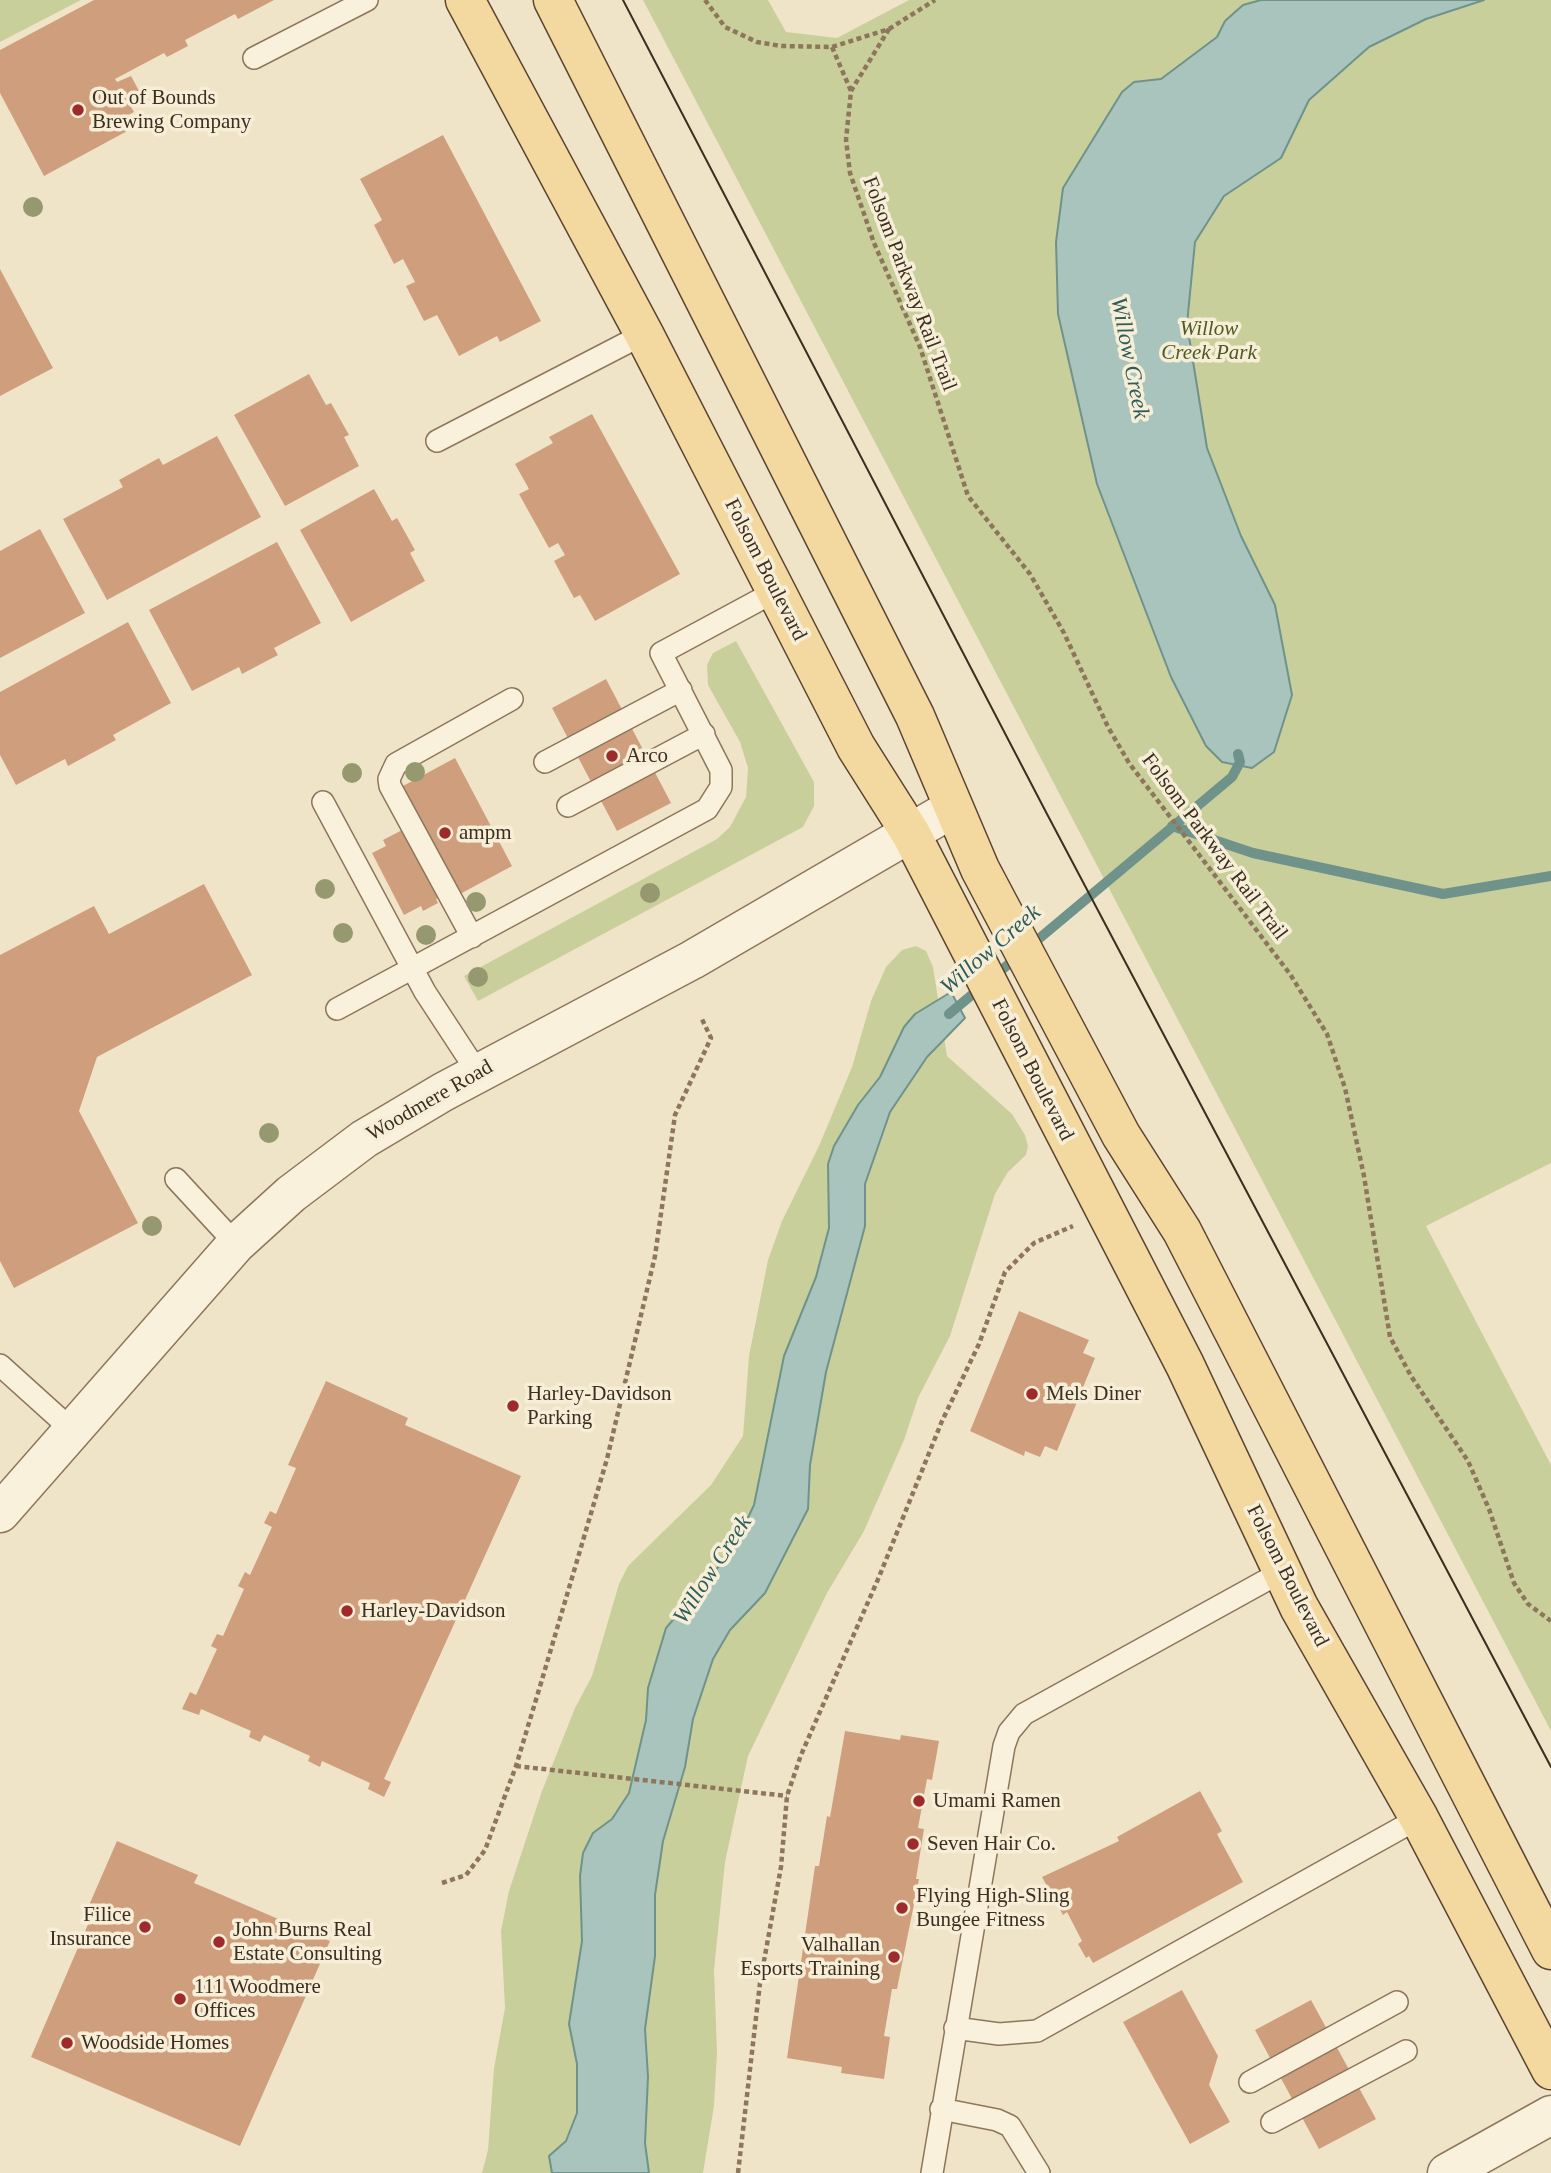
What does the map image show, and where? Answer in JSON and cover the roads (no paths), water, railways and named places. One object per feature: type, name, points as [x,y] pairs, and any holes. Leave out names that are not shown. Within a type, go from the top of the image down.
[{"type":"main road","name":"Folsom Boulevard","points":[[465,0],[645,334],[856,747],[911,834],[948,905],[1185,1365],[1299,1607],[1419,1818],[1551,2070]]},
{"type":"main road","points":[[553,0],[909,703],[980,869],[1121,1135],[1182,1231],[1551,1950]]},
{"type":"street","name":"Woodmere Road","points":[[0,1513],[236,1244],[290,1194],[364,1139],[478,1073],[692,960],[953,808]]},
{"type":"street","points":[[1447,2173],[1551,2115]]},
{"type":"lane","points":[[254,58],[367,0]]},
{"type":"lane","points":[[436,441],[645,334]]},
{"type":"lane","points":[[337,1009],[707,809],[718,794],[722,778],[719,763],[661,653],[776,591]]},
{"type":"lane","points":[[545,762],[681,690]]},
{"type":"lane","points":[[472,937],[390,786],[389,779],[392,767],[401,760],[512,699]]},
{"type":"lane","points":[[568,806],[705,734]]},
{"type":"lane","points":[[323,802],[412,969],[478,1073]]},
{"type":"lane","points":[[176,1178],[236,1244]]},
{"type":"lane","points":[[0,1365],[72,1430]]},
{"type":"lane","points":[[932,2173],[1004,1746],[1016,1722],[1045,1702],[1283,1572]]},
{"type":"lane","points":[[956,2028],[999,2034],[1037,2031],[1419,1818]]},
{"type":"lane","points":[[1250,2082],[1397,2002]]},
{"type":"lane","points":[[1272,2122],[1406,2051]]},
{"type":"lane","points":[[941,2109],[997,2120],[1010,2126],[1039,2173]]},
{"type":"water","points":[[1261,0],[1484,0],[1426,19],[1369,47],[1309,100],[1281,158],[1224,196],[1195,242],[1187,324],[1207,448],[1241,536],[1275,605],[1292,695],[1274,752],[1252,768],[1222,762],[1206,746],[1171,677],[1097,484],[1058,314],[1056,242],[1063,188],[1122,92],[1134,82],[1161,79],[1217,37],[1225,21],[1243,5]]},
{"type":"water","points":[[951,992],[965,1018],[927,1057],[890,1112],[865,1184],[865,1226],[826,1372],[810,1465],[808,1509],[765,1593],[730,1630],[713,1659],[693,1719],[685,1767],[663,1841],[655,1895],[655,1956],[645,2029],[648,2077],[645,2143],[649,2173],[552,2173],[549,2156],[566,2141],[577,2113],[577,2064],[569,2024],[582,1941],[580,1876],[583,1853],[593,1833],[612,1819],[629,1793],[646,1720],[648,1688],[666,1628],[732,1551],[754,1505],[784,1356],[816,1277],[829,1228],[828,1164],[834,1146],[858,1105],[880,1077],[904,1027],[915,1014]]},
{"type":"waterway","name":"Willow Creek","points":[[949,1014],[1232,777],[1240,762],[1238,754]]},
{"type":"waterway","points":[[1172,826],[1253,853],[1443,894],[1551,876]]},
{"type":"tram line","points":[[623,0],[1047,814],[1551,1767]]},
{"type":"place","name":"Out of Bounds Brewing Company","points":[[78,110]]},
{"type":"place","name":"Arco","points":[[612,756]]},
{"type":"place","name":"ampm","points":[[445,833]]},
{"type":"place","name":"Mels Diner","points":[[1032,1394]]},
{"type":"place","name":"Harley-Davidson Parking","points":[[513,1406]]},
{"type":"place","name":"Harley-Davidson","points":[[347,1611]]},
{"type":"place","name":"Umami Ramen","points":[[919,1801]]},
{"type":"place","name":"Seven Hair Co.","points":[[913,1844]]},
{"type":"place","name":"Flying High-Sling Bungee Fitness","points":[[902,1908]]},
{"type":"place","name":"Filice Insurance","points":[[145,1927]]},
{"type":"place","name":"John Burns Real Estate Consulting","points":[[219,1942]]},
{"type":"place","name":"Valhallan Esports Training","points":[[894,1957]]},
{"type":"place","name":"111 Woodmere Offices","points":[[180,1999]]},
{"type":"place","name":"Woodside Homes","points":[[67,2043]]},
{"type":"park label","name":"Willow Creek Park","points":[[1209,341]]}]
